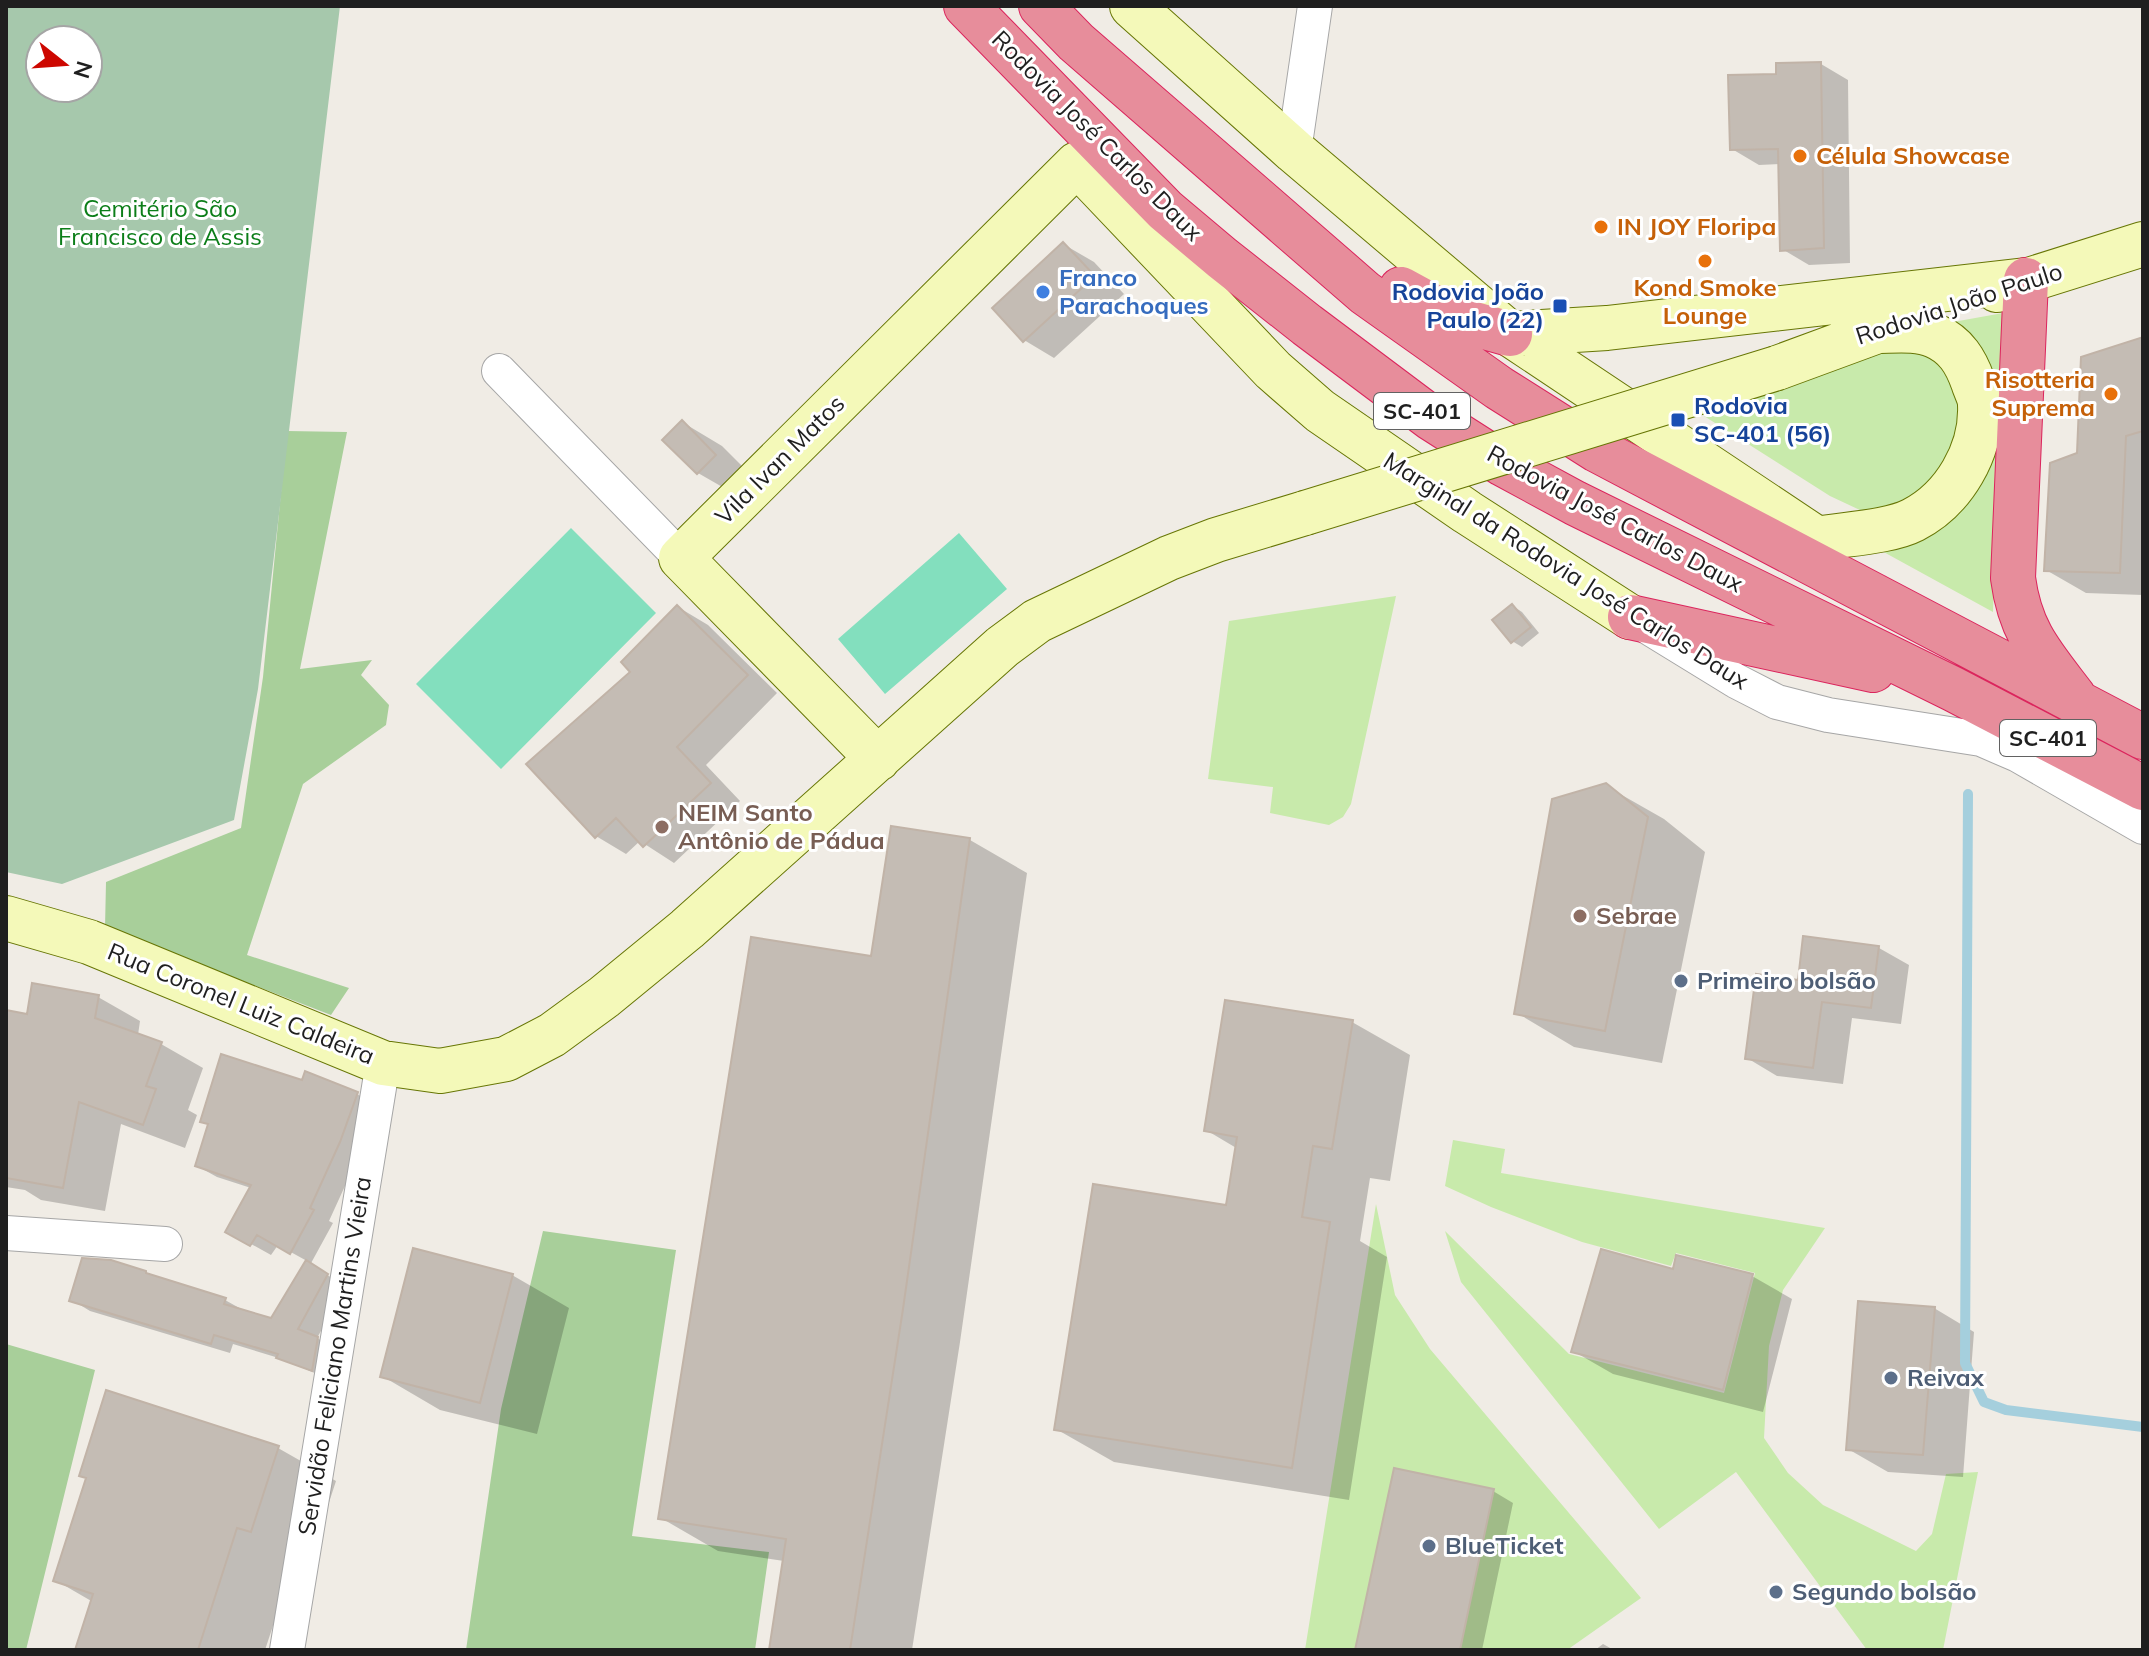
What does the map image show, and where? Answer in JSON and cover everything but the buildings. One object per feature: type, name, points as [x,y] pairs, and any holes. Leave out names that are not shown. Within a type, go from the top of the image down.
[{"type":"highway","name":"SC-401","points":[[1041,6],[1076,42],[1365,293],[1499,388],[1585,443],[2143,737]]},
{"type":"highway","points":[[970,10],[1077,164]]},
{"type":"highway","name":"Rodovia José Carlos Daux","points":[[970,10],[1165,210],[1282,306],[1431,418],[1503,464],[1575,503],[1953,689],[2143,788]]},
{"type":"highway","points":[[1277,219],[1456,319],[1510,334]]},
{"type":"highway","points":[[2026,280],[2013,578],[2017,607],[2026,628],[2080,705]]},
{"type":"highway","points":[[1817,539],[1871,594]]},
{"type":"highway","points":[[1630,617],[1741,639],[1953,689]]},
{"type":"main road","points":[[1132,6],[1294,151],[1510,334],[1817,539],[1894,527],[1913,520],[1942,500],[1960,478],[1976,442],[1980,403],[1967,363],[1953,348],[1935,336],[1912,331],[1875,331]]},
{"type":"main road","name":"Vila Ivan Matos","points":[[681,558],[1077,164]]},
{"type":"main road","name":"Marginal da Rodovia José Carlos Daux","points":[[1077,164],[1273,370],[1320,411],[1467,512],[1630,617]]},
{"type":"main road","name":"Rodovia João Paulo","points":[[1305,513],[1777,368],[1875,331],[2143,244]]},
{"type":"main road","points":[[1510,334],[1607,328],[2026,280]]},
{"type":"main road","name":"Rua Coronel Luiz Caldeira","points":[[6,918],[89,942],[383,1063],[440,1071],[506,1059],[552,1035],[687,929],[1002,647],[1037,621],[1169,558],[1305,513]]},
{"type":"main road","points":[[681,558],[878,759]]},
{"type":"street","points":[[1294,151],[1315,6]]},
{"type":"street","points":[[499,371],[681,558]]},
{"type":"street","name":"Marginal da Rodovia José Carlos Daux","points":[[1630,617],[1777,702],[1828,715],[1981,739],[2018,755],[2143,827]]},
{"type":"street","name":"Servidão Feliciano Martins Vieira","points":[[287,1650],[383,1063]]},
{"type":"street","points":[[6,1233],[165,1244]]},
{"type":"green space","name":"Cemitério São Francisco de Assis","points":[[6,6],[340,6],[258,689],[234,820],[62,884],[6,872]]},
{"type":"green space","points":[[2003,313],[1993,612],[1880,550],[1978,479],[1953,322]]},
{"type":"green space","points":[[1895,345],[1914,347],[1944,363],[1960,394],[1955,440],[1946,461],[1931,482],[1898,507],[1862,511],[1830,496],[1704,416]]},
{"type":"green space","points":[[287,431],[347,432],[300,669],[372,660],[361,675],[389,705],[386,725],[303,784],[247,955],[349,988],[331,1015],[105,928],[106,882],[241,828],[263,677]]},
{"type":"green space","points":[[571,528],[656,613],[501,769],[416,684]]},
{"type":"green space","points":[[959,533],[1007,589],[885,694],[838,639]]},
{"type":"green space","points":[[1396,596],[1351,804],[1343,817],[1329,825],[1270,813],[1273,787],[1208,779],[1229,621]]},
{"type":"green space","points":[[1453,1140],[1505,1149],[1501,1173],[1825,1228],[1783,1290],[1769,1346],[1764,1438],[1788,1473],[1823,1505],[1916,1551],[1932,1534],[1946,1474],[1978,1472],[1943,1650],[1867,1650],[1736,1472],[1659,1529],[1461,1282],[1445,1231],[1569,1354],[1724,1393],[1755,1273],[1676,1253],[1671,1266],[1582,1242],[1491,1207],[1445,1186]]},
{"type":"green space","points":[[1376,1204],[1395,1295],[1430,1349],[1641,1598],[1567,1650],[1305,1650]]},
{"type":"green space","points":[[543,1231],[676,1250],[632,1536],[769,1552],[755,1650],[466,1650],[501,1409]]},
{"type":"green space","points":[[6,1344],[95,1370],[26,1650],[6,1650]]},
{"type":"waterway","points":[[1968,794],[1965,1363],[1984,1402],[2006,1410],[2143,1427]]},
{"type":"place","name":"Célula Showcase","points":[[1800,156]]},
{"type":"place","name":"IN JOY Floripa","points":[[1601,227]]},
{"type":"place","name":"Kond Smoke Lounge","points":[[1705,261]]},
{"type":"place","name":"Franco Parachoques","points":[[1043,292]]},
{"type":"place","name":"Rodovia João Paulo (22)","points":[[1560,306]]},
{"type":"place","name":"Risotteria Suprema","points":[[2111,394]]},
{"type":"place","name":"Rodovia SC-401 (56)","points":[[1678,420]]},
{"type":"place","name":"NEIM Santo Antônio de Pádua","points":[[662,827]]},
{"type":"place","name":"Sebrae","points":[[1580,916]]},
{"type":"place","name":"Primeiro bolsão","points":[[1681,981]]},
{"type":"place","name":"Reivax","points":[[1891,1378]]},
{"type":"place","name":"BlueTicket","points":[[1429,1546]]},
{"type":"place","name":"Segundo bolsão","points":[[1776,1592]]}]
